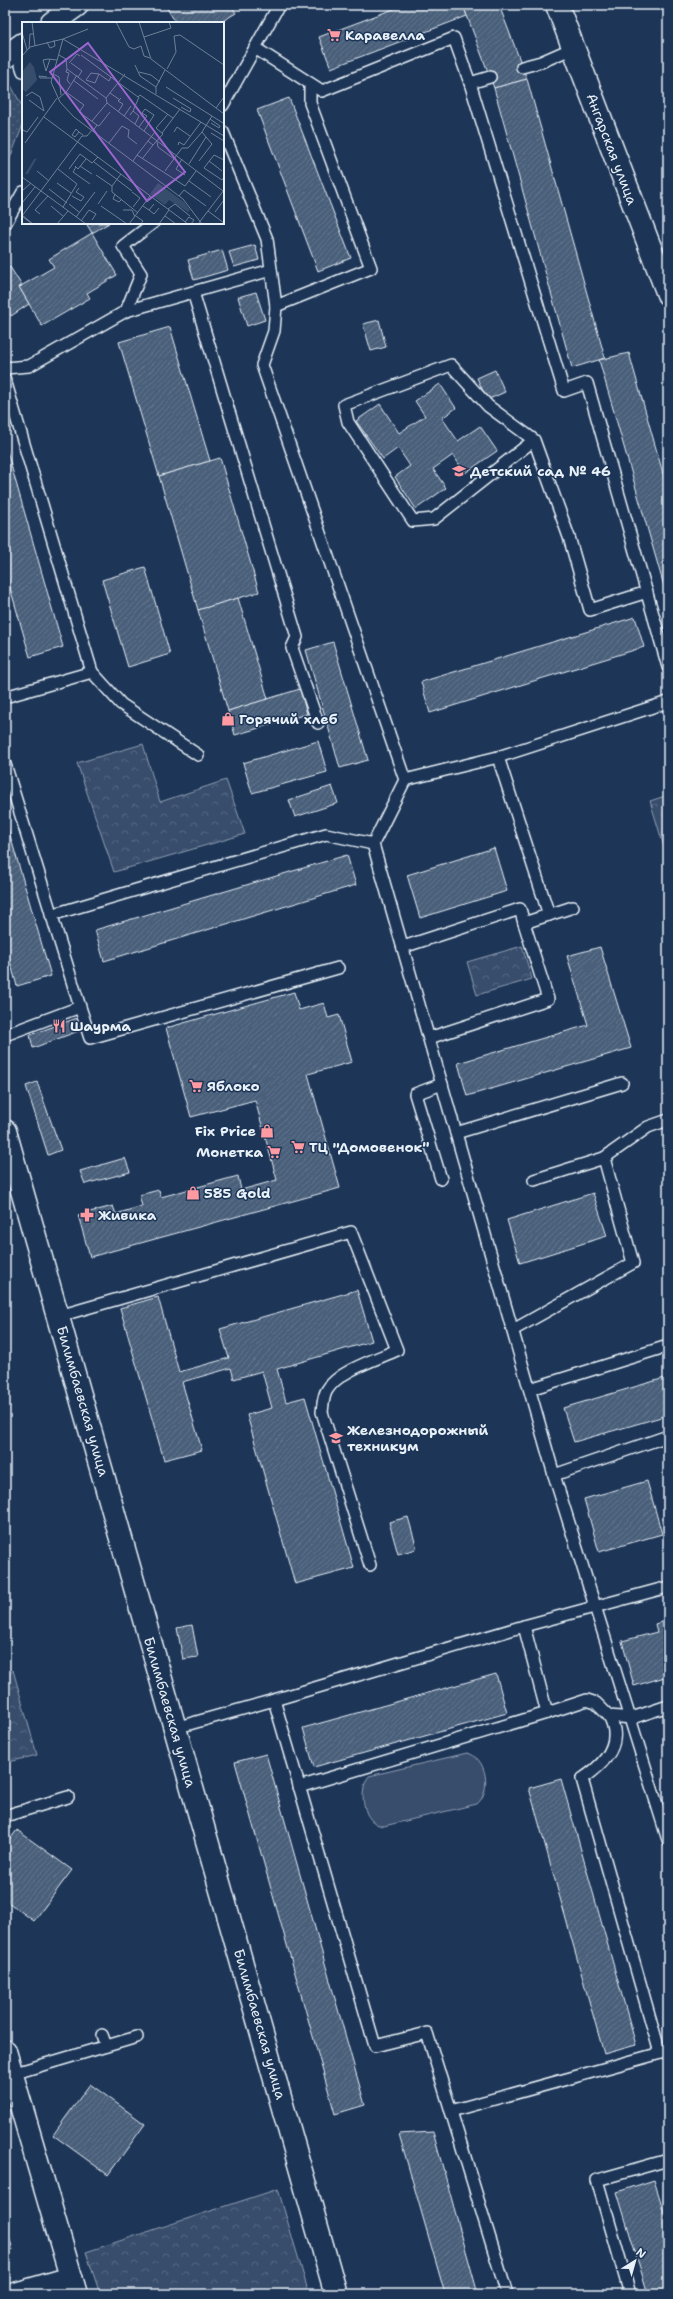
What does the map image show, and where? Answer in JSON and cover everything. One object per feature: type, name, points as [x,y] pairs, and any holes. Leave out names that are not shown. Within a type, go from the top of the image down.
[{"type":"main road","points":[[53,22],[77,5]]},
{"type":"main road","name":"Ангарская улица","points":[[557,5],[668,294]]},
{"type":"main road","name":"Билимбаевская улица","points":[[5,1131],[59,1316],[336,2294]]},
{"type":"main road","points":[[5,2051],[74,2286],[15,2294]]},
{"type":"lane","points":[[224,103],[279,5]]},
{"type":"lane","points":[[255,48],[322,91],[454,38],[470,83],[564,391],[587,384],[668,667]]},
{"type":"lane","points":[[522,67],[541,62],[573,48]]},
{"type":"lane","points":[[15,50],[22,68]]},
{"type":"lane","points":[[470,83],[490,77]]},
{"type":"lane","points":[[276,306],[371,268],[310,103],[310,84]]},
{"type":"lane","points":[[224,134],[266,239],[276,306],[274,331],[262,364],[405,780],[373,844],[554,1475],[632,1718],[668,1840]]},
{"type":"lane","points":[[5,224],[22,194]]},
{"type":"lane","points":[[126,311],[140,274],[123,246],[152,224]]},
{"type":"lane","points":[[5,368],[29,366],[126,311],[271,270]]},
{"type":"lane","points":[[193,292],[297,637],[292,648],[318,723]]},
{"type":"lane","points":[[534,440],[434,519],[413,521],[348,422],[344,405],[451,365],[488,406],[534,440],[569,537],[590,610],[647,592]]},
{"type":"lane","points":[[5,380],[92,672],[121,704],[198,755]]},
{"type":"lane","points":[[5,696],[92,672]]},
{"type":"lane","points":[[405,780],[498,757],[668,702]]},
{"type":"lane","points":[[498,757],[549,915]]},
{"type":"lane","points":[[5,764],[90,1038],[338,968]]},
{"type":"lane","points":[[51,915],[326,834],[373,844]]},
{"type":"lane","points":[[524,923],[573,907]]},
{"type":"lane","points":[[403,948],[520,910],[548,999],[429,1038]]},
{"type":"lane","points":[[5,1035],[80,1006]]},
{"type":"lane","points":[[456,1133],[622,1083]]},
{"type":"lane","points":[[441,1179],[415,1094],[442,1084]]},
{"type":"lane","points":[[534,1180],[604,1158],[648,1127],[668,1120]]},
{"type":"lane","points":[[513,1330],[633,1264],[604,1158]]},
{"type":"lane","points":[[59,1316],[351,1232],[397,1350],[341,1376],[326,1391],[322,1412],[370,1565]]},
{"type":"lane","points":[[530,1389],[668,1346]]},
{"type":"lane","points":[[554,1475],[668,1436]]},
{"type":"lane","points":[[175,1728],[524,1626],[596,1608],[668,1587]]},
{"type":"lane","points":[[524,1626],[547,1713]]},
{"type":"lane","points":[[274,1700],[375,2046],[427,2034],[507,2294]]},
{"type":"lane","points":[[299,1787],[587,1700],[596,1703],[609,1716],[613,1723],[614,1735],[610,1754],[598,1768],[582,1779],[664,2052],[451,2110]]},
{"type":"lane","points":[[609,1716],[632,1718],[668,1706]]},
{"type":"lane","points":[[5,1816],[68,1797]]},
{"type":"lane","points":[[12,2074],[104,2040],[137,2037]]},
{"type":"lane","points":[[630,2294],[597,2180],[668,2160]]},
{"type":"green space","points":[[5,74],[22,106],[22,128],[5,171]]},
{"type":"green space","points":[[143,744],[160,802],[226,780],[245,834],[114,872],[77,763]]},
{"type":"green space","points":[[668,795],[668,860],[650,801]]},
{"type":"green space","points":[[522,946],[532,979],[477,995],[467,962]]},
{"type":"green space","points":[[13,1670],[37,1755],[5,1763],[5,1680]]},
{"type":"green space","points":[[467,1753],[474,1756],[479,1761],[483,1767],[485,1775],[485,1791],[477,1804],[384,1826],[371,1820],[364,1806],[363,1797],[366,1782],[369,1776]]},
{"type":"green space","points":[[278,2189],[309,2294],[100,2294],[86,2252]]},
{"type":"building","points":[[165,5],[235,5],[232,7],[236,13],[221,22],[175,22]]},
{"type":"building","points":[[404,5],[463,5],[467,16],[331,68],[319,37]]},
{"type":"building","points":[[463,5],[499,5],[527,79],[494,88]]},
{"type":"building","points":[[527,79],[605,358],[572,368],[494,88]]},
{"type":"building","points":[[289,98],[351,258],[318,271],[257,110]]},
{"type":"building","points":[[87,224],[107,224],[92,233]]},
{"type":"building","points":[[92,233],[117,275],[87,293],[90,298],[42,326],[19,287],[54,267],[49,259]]},
{"type":"building","points":[[255,245],[259,260],[234,267],[229,252]]},
{"type":"building","points":[[222,250],[228,270],[194,280],[188,260]]},
{"type":"building","points":[[10,267],[22,286],[19,287],[29,304],[11,316],[5,305],[5,270]]},
{"type":"building","points":[[256,292],[265,320],[247,326],[238,297]]},
{"type":"building","points":[[379,320],[386,347],[371,351],[363,324]]},
{"type":"building","points":[[170,327],[210,461],[159,476],[119,342]]},
{"type":"building","points":[[629,353],[668,491],[668,600],[599,360]]},
{"type":"building","points":[[495,370],[505,392],[487,400],[477,378]]},
{"type":"building","points":[[440,384],[456,408],[442,418],[458,441],[480,426],[497,451],[465,473],[453,455],[433,469],[446,488],[416,509],[395,477],[410,466],[398,448],[383,459],[356,421],[380,404],[399,433],[425,416],[415,401]]},
{"type":"building","points":[[5,444],[63,647],[30,657],[5,570]]},
{"type":"building","points":[[220,458],[259,592],[198,610],[159,476]]},
{"type":"building","points":[[145,567],[170,654],[128,667],[102,580]]},
{"type":"building","points":[[238,598],[268,699],[228,711],[198,610]]},
{"type":"building","points":[[635,617],[644,647],[430,713],[421,682]]},
{"type":"building","points":[[333,642],[368,760],[340,768],[306,650]]},
{"type":"building","points":[[300,689],[307,714],[235,735],[228,711]]},
{"type":"building","points":[[318,741],[327,772],[252,793],[243,763]]},
{"type":"building","points":[[332,786],[338,803],[295,817],[289,800]]},
{"type":"building","points":[[5,818],[51,976],[17,986],[5,943]]},
{"type":"building","points":[[494,848],[507,891],[420,918],[407,875]]},
{"type":"building","points":[[347,855],[356,885],[104,961],[95,930]]},
{"type":"building","points":[[600,947],[631,1048],[467,1096],[458,1063],[588,1025],[567,956]]},
{"type":"building","name":"ТЦ \"Домовенок\"","points":[[294,992],[299,1010],[324,1003],[328,1018],[339,1015],[352,1062],[308,1074],[340,1188],[90,1257],[78,1215],[113,1206],[116,1214],[142,1206],[139,1195],[159,1190],[161,1197],[238,1176],[241,1190],[277,1180],[255,1100],[191,1117],[166,1028]]},
{"type":"building","points":[[80,1017],[84,1029],[33,1048],[30,1035]]},
{"type":"building","points":[[37,1082],[61,1150],[48,1155],[26,1086]]},
{"type":"building","points":[[125,1158],[130,1172],[85,1184],[80,1171]]},
{"type":"building","points":[[593,1193],[607,1236],[520,1263],[507,1220]]},
{"type":"building","points":[[357,1290],[372,1341],[277,1369],[286,1402],[305,1397],[354,1568],[295,1584],[247,1415],[272,1408],[262,1371],[234,1379],[231,1368],[182,1382],[202,1450],[164,1460],[120,1308],[158,1297],[179,1372],[229,1358],[220,1329]]},
{"type":"building","points":[[668,1377],[668,1415],[574,1442],[563,1408]]},
{"type":"building","points":[[647,1481],[662,1534],[599,1552],[584,1499]]},
{"type":"building","points":[[408,1517],[417,1549],[398,1554],[389,1522]]},
{"type":"building","points":[[668,1620],[668,1676],[634,1686],[622,1641],[657,1632],[655,1624]]},
{"type":"building","points":[[192,1625],[198,1657],[183,1659],[177,1628]]},
{"type":"building","points":[[496,1674],[507,1713],[314,1767],[303,1728]]},
{"type":"building","points":[[266,1754],[365,2105],[335,2114],[235,1762]]},
{"type":"building","points":[[561,1779],[636,2045],[604,2054],[529,1788]]},
{"type":"building","points":[[17,1830],[72,1870],[34,1921],[5,1900],[5,1846]]},
{"type":"building","points":[[90,2084],[145,2124],[108,2175],[53,2135]]},
{"type":"building","points":[[433,2132],[478,2294],[445,2294],[399,2134]]},
{"type":"building","points":[[654,2180],[668,2225],[668,2294],[648,2294],[617,2192]]},
{"type":"building","points":[[5,2223],[13,2250],[5,2253]]},
{"type":"place","name":"Каравелла","points":[[334,35]]},
{"type":"place","name":"Детский сад № 46","points":[[459,471]]},
{"type":"place","name":"Горячий хлеб","points":[[228,719]]},
{"type":"place","name":"Шаурма","points":[[59,1026]]},
{"type":"place","name":"Яблоко","points":[[196,1086]]},
{"type":"place","name":"Fix Price","points":[[267,1131]]},
{"type":"place","name":"ТЦ \"Домовенок\"","points":[[298,1147]]},
{"type":"place","name":"Монетка","points":[[274,1152]]},
{"type":"place","name":"585 Gold","points":[[193,1193]]},
{"type":"place","name":"Живика","points":[[87,1215]]},
{"type":"place","name":"Железнодорожный техникум","points":[[336,1438]]}]
